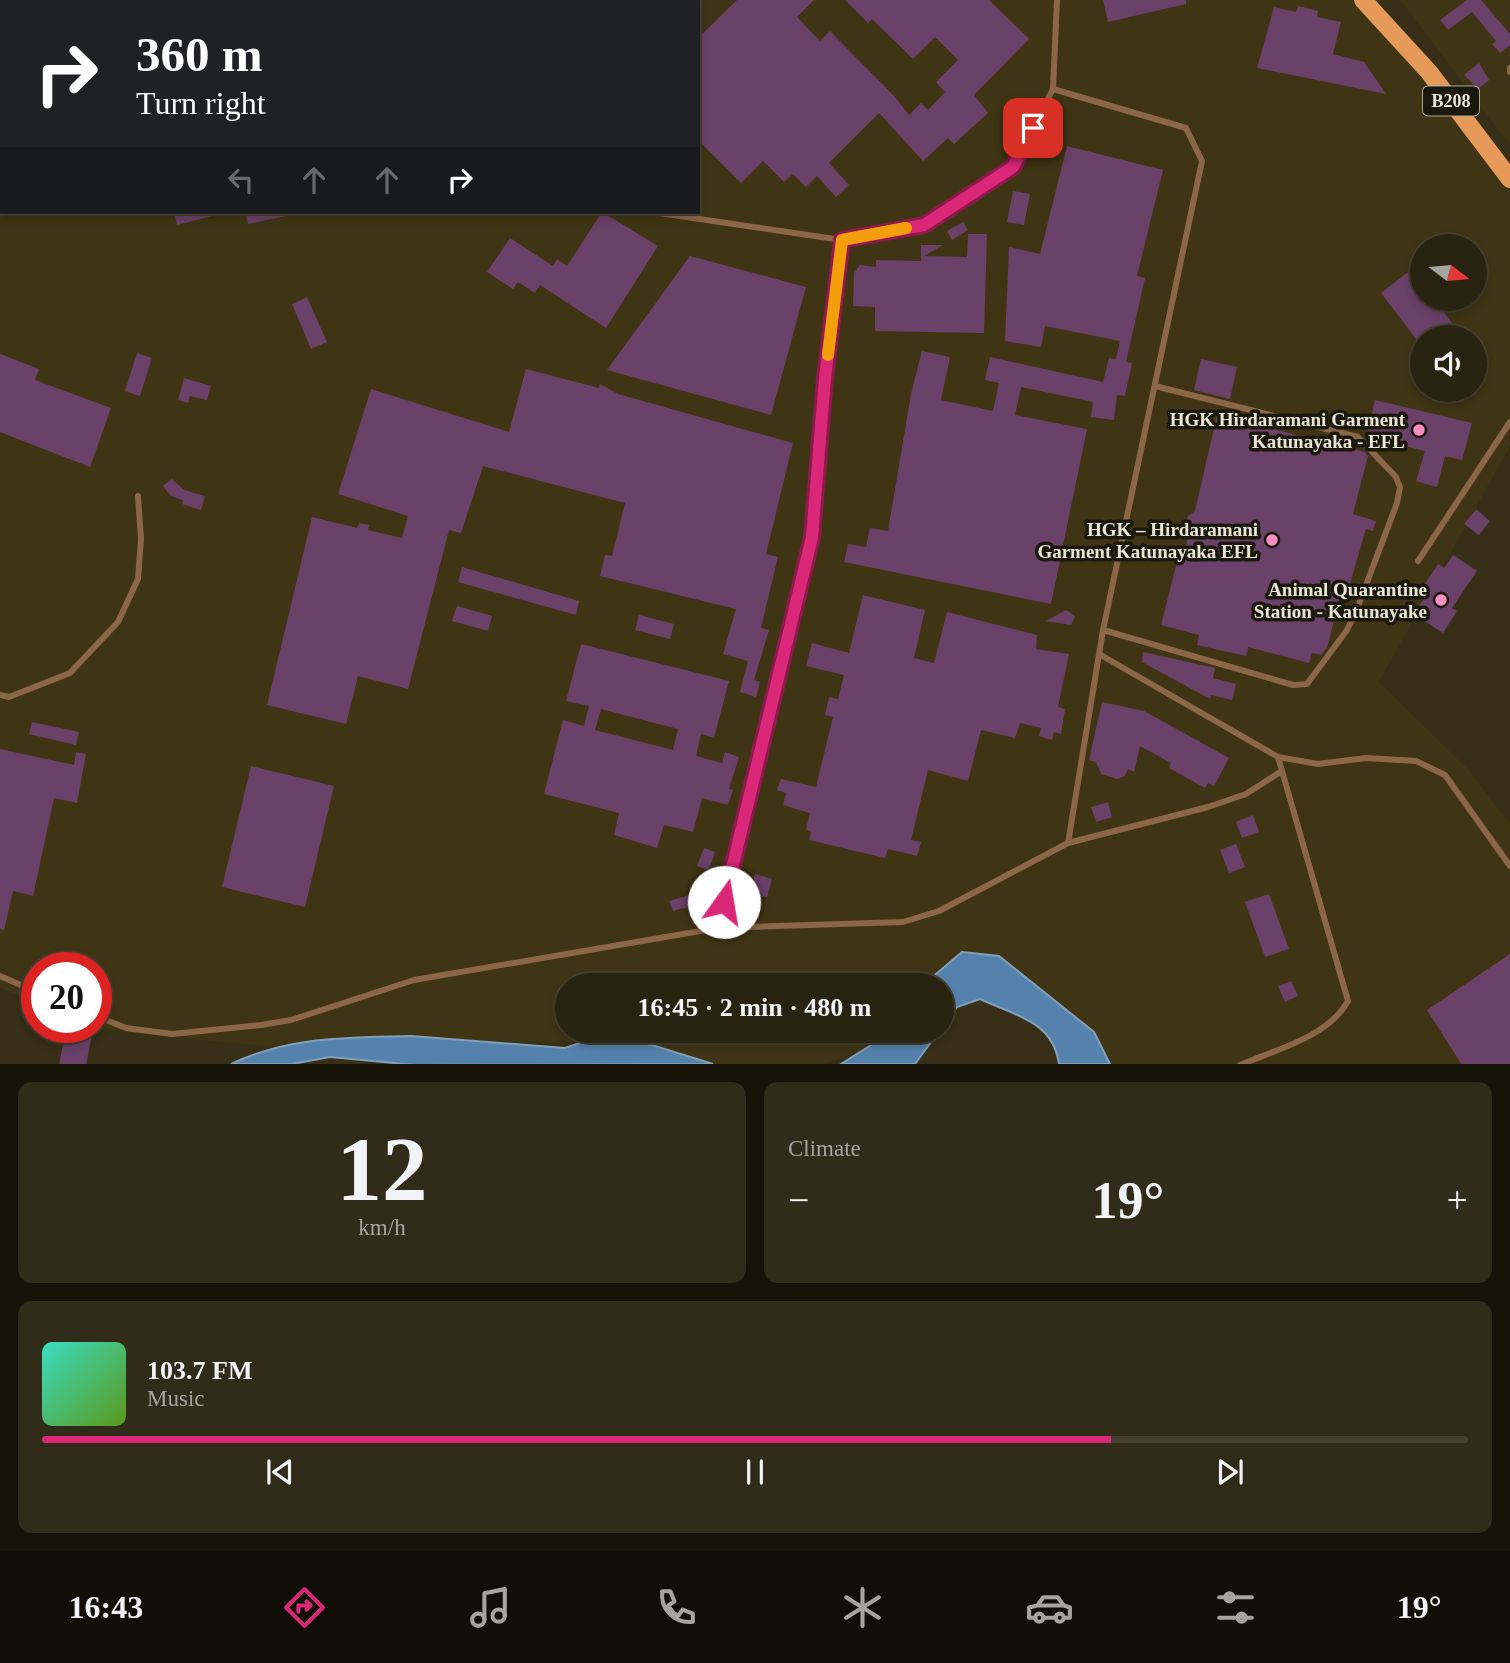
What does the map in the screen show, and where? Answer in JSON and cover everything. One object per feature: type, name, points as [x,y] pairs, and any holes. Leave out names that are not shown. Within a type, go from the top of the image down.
[{"type":"main road","name":"B208","points":[[1363,0],[1429,72],[1510,179]]},
{"type":"main road","name":"B208","points":[[1376,0],[1388,26]]},
{"type":"lane","points":[[666,214],[842,240],[924,225],[1013,167],[1054,89],[1058,0]]},
{"type":"lane","points":[[1054,89],[1186,128],[1202,161],[1103,630],[1068,843]]},
{"type":"lane","points":[[718,928],[812,537],[825,378],[842,240]]},
{"type":"lane","points":[[1103,630],[1293,685],[1307,684],[1347,630],[1399,495],[1400,487],[1396,477],[1358,437],[1155,386]]},
{"type":"lane","points":[[1418,561],[1510,422]]},
{"type":"lane","points":[[0,695],[9,697],[70,673],[118,622],[138,579],[141,539],[138,496]]},
{"type":"lane","points":[[1099,654],[1278,757],[1318,764],[1366,758],[1416,761],[1445,775],[1510,866]]},
{"type":"lane","points":[[1242,1064],[1321,1030],[1338,1019],[1348,1001],[1278,757]]},
{"type":"lane","points":[[112,1022],[126,1028],[172,1034],[261,1025],[291,1020],[414,980],[718,928],[903,922],[940,911],[1068,843],[1221,803],[1246,794],[1282,772]]},
{"type":"lane","points":[[0,976],[21,985]]},
{"type":"shaded area","points":[[700,0],[1373,0],[1510,180],[1510,446],[1379,682],[1469,770],[1510,824],[1510,1064],[1087,1064],[1048,1010],[954,988],[954,973],[555,973],[555,1042],[264,1046],[112,1031],[112,952],[21,952],[21,997],[0,988],[0,214],[700,214]]},
{"type":"shaded area","points":[[1400,0],[1510,0],[1510,145]]},
{"type":"shaded area","points":[[642,1043],[873,1043],[864,1050],[824,1064],[696,1064]]},
{"type":"water","points":[[962,952],[999,956],[1094,1032],[1110,1064],[1059,1064],[1049,1038],[1041,1029],[980,999],[957,1007],[954,1011],[954,973],[937,973]]},
{"type":"water","points":[[411,1036],[565,1048],[580,1043],[641,1043],[713,1064],[404,1064],[330,1057],[292,1064],[231,1064],[275,1048],[319,1040]]},
{"type":"water","points":[[874,1043],[930,1043],[915,1064],[841,1064]]},
{"type":"building","points":[[737,0],[814,0],[797,17],[820,41],[830,31],[895,97],[909,115],[921,103],[928,110],[945,92],[936,82],[958,60],[935,37],[913,59],[872,19],[868,23],[845,0],[989,0],[1029,39],[974,95],[988,113],[954,144],[948,138],[923,161],[879,113],[829,163],[849,185],[836,197],[817,176],[806,187],[793,174],[784,182],[763,161],[741,183],[700,142],[700,36]]},
{"type":"building","points":[[1103,0],[1186,0],[1186,4],[1108,22]]},
{"type":"building","points":[[1467,0],[1481,0],[1510,34],[1510,45],[1500,53],[1492,44],[1496,41],[1472,12],[1448,30],[1440,20]]},
{"type":"building","points":[[1298,6],[1318,11],[1317,17],[1341,22],[1333,54],[1364,62],[1386,94],[1257,68],[1274,7],[1296,12]]},
{"type":"building","points":[[1479,63],[1489,80],[1478,89],[1464,75]]},
{"type":"building","points":[[1067,146],[1163,170],[1137,276],[1145,278],[1126,362],[1132,363],[1125,396],[1117,395],[1114,420],[1091,417],[1093,402],[1021,387],[1015,415],[1087,429],[1051,604],[844,562],[848,544],[866,547],[870,528],[888,531],[911,394],[922,351],[950,357],[941,400],[993,411],[999,383],[985,380],[990,357],[1103,382],[1109,358],[1116,359],[1120,341],[1045,326],[1041,347],[1005,341],[1009,247],[1040,254]]},
{"type":"building","points":[[1013,191],[1030,194],[1024,225],[1007,222]]},
{"type":"building","points":[[174,214],[216,215],[177,225]]},
{"type":"building","points":[[246,214],[286,214],[286,216],[248,224]]},
{"type":"building","points":[[601,214],[605,214],[658,246],[606,328],[540,285],[535,293],[518,282],[513,289],[487,272],[510,238],[553,266],[557,259],[567,266]]},
{"type":"building","points":[[963,222],[968,230],[952,240],[947,231]]},
{"type":"building","points":[[968,234],[987,234],[984,333],[875,331],[875,307],[853,306],[854,273],[860,265],[876,267],[876,260],[921,261],[921,245],[943,245],[924,256],[967,257]]},
{"type":"building","points":[[690,256],[806,287],[771,415],[607,370]]},
{"type":"building","points":[[1410,271],[1410,312],[1444,312],[1453,325],[1410,325],[1410,331],[1381,293]]},
{"type":"building","points":[[307,297],[327,342],[311,349],[292,304]]},
{"type":"building","points":[[137,353],[152,358],[140,396],[125,391]]},
{"type":"building","points":[[0,354],[39,369],[35,380],[111,408],[90,467],[0,432]]},
{"type":"building","points":[[1201,359],[1237,367],[1230,399],[1194,390]]},
{"type":"building","points":[[526,369],[599,388],[600,384],[618,394],[793,443],[766,554],[778,557],[761,628],[769,630],[754,680],[760,682],[756,697],[740,692],[748,661],[723,654],[736,609],[600,576],[605,555],[612,556],[625,503],[483,466],[461,533],[449,530],[408,689],[358,676],[346,724],[267,705],[312,517],[357,528],[359,523],[369,525],[368,530],[402,538],[408,516],[338,494],[371,389],[509,432]]},
{"type":"building","points":[[184,378],[211,386],[207,400],[190,396],[188,403],[178,400]]},
{"type":"building","name":"HGK Hirdaramani Garment Katunayaka - EFL","points":[[1375,400],[1472,423],[1462,460],[1445,456],[1437,487],[1416,481],[1425,451],[1366,437]]},
{"type":"building","name":"HGK – Hirdaramani Garment Katunayaka EFL","points":[[1217,415],[1365,452],[1368,456],[1353,514],[1376,521],[1373,531],[1366,529],[1347,594],[1341,592],[1327,648],[1321,655],[1312,653],[1309,663],[1248,647],[1246,656],[1197,645],[1199,635],[1161,625],[1179,554],[1184,556],[1187,542],[1185,525],[1188,516],[1195,511]]},
{"type":"building","points":[[172,479],[184,490],[205,496],[201,510],[182,504],[183,500],[171,496],[163,486]]},
{"type":"building","points":[[1476,509],[1490,521],[1479,535],[1464,524]]},
{"type":"building","name":"Animal Quarantine Station - Katunayake","points":[[1453,555],[1477,571],[1452,608],[1457,611],[1443,633],[1414,614],[1429,591],[1423,587],[1438,564],[1444,568]]},
{"type":"building","points":[[462,567],[579,601],[576,615],[458,582]]},
{"type":"building","points":[[863,595],[925,610],[914,658],[934,663],[947,612],[1037,635],[1036,649],[1069,654],[1058,707],[1065,709],[1061,734],[1054,732],[1052,740],[1039,736],[1041,728],[1020,723],[1015,738],[981,730],[968,781],[928,770],[911,840],[921,842],[917,856],[888,849],[885,858],[809,840],[811,831],[806,830],[810,813],[783,805],[786,793],[777,790],[781,779],[816,787],[833,717],[825,715],[829,697],[838,699],[844,675],[806,666],[812,643],[849,653]]},
{"type":"building","points":[[457,606],[492,616],[488,631],[452,621]]},
{"type":"building","points":[[1066,610],[1075,616],[1071,625],[1046,621]]},
{"type":"building","points":[[639,615],[674,624],[670,639],[635,630]]},
{"type":"building","points":[[581,644],[729,681],[714,738],[701,734],[696,756],[722,763],[725,752],[739,757],[729,789],[733,790],[728,805],[702,798],[693,832],[664,825],[657,848],[614,835],[619,813],[544,794],[563,720],[584,726],[589,706],[566,701]],"holes":[[[601,709],[678,729],[673,750],[595,730]]]},
{"type":"building","points":[[1143,652],[1215,668],[1213,678],[1236,684],[1232,700],[1211,695],[1210,699],[1142,662]]},
{"type":"building","points":[[1102,702],[1144,711],[1229,758],[1214,786],[1208,783],[1205,788],[1169,768],[1171,763],[1140,746],[1134,772],[1128,769],[1125,776],[1117,779],[1101,774],[1096,762],[1089,760]]},
{"type":"building","points":[[32,722],[79,732],[76,745],[29,734]]},
{"type":"building","points":[[0,749],[74,765],[76,752],[86,754],[77,803],[54,798],[33,896],[13,891],[4,930],[0,929]]},
{"type":"building","points":[[251,766],[334,786],[305,907],[222,887]]},
{"type":"building","points":[[1108,802],[1112,817],[1096,822],[1091,807]]},
{"type":"building","points":[[1253,815],[1259,832],[1242,838],[1236,822]]},
{"type":"building","points":[[1236,844],[1245,867],[1229,873],[1220,850]]},
{"type":"building","points":[[704,848],[715,852],[709,870],[697,866]]},
{"type":"building","points":[[755,874],[772,879],[767,897],[750,893]]},
{"type":"building","points":[[1269,894],[1289,949],[1265,957],[1245,902]]},
{"type":"building","points":[[689,895],[692,906],[673,911],[669,901]]},
{"type":"building","points":[[1510,954],[1510,1064],[1461,1064],[1427,1010]]},
{"type":"building","points":[[1291,981],[1298,996],[1285,1002],[1278,986]]},
{"type":"building","points":[[63,1043],[90,1043],[86,1064],[59,1064]]},
{"type":"slow traffic","points":[[828,355],[842,240],[906,228]]},
{"type":"place","name":"HGK Hirdaramani Garment Katunayaka - EFL","points":[[1419,430]]},
{"type":"place","name":"HGK – Hirdaramani Garment Katunayaka EFL","points":[[1272,540]]},
{"type":"place","name":"Animal Quarantine Station - Katunayake","points":[[1441,600]]},
{"type":"route","points":[[724,902],[812,537],[825,378],[842,240],[924,225],[1013,167],[1033,128]]}]
